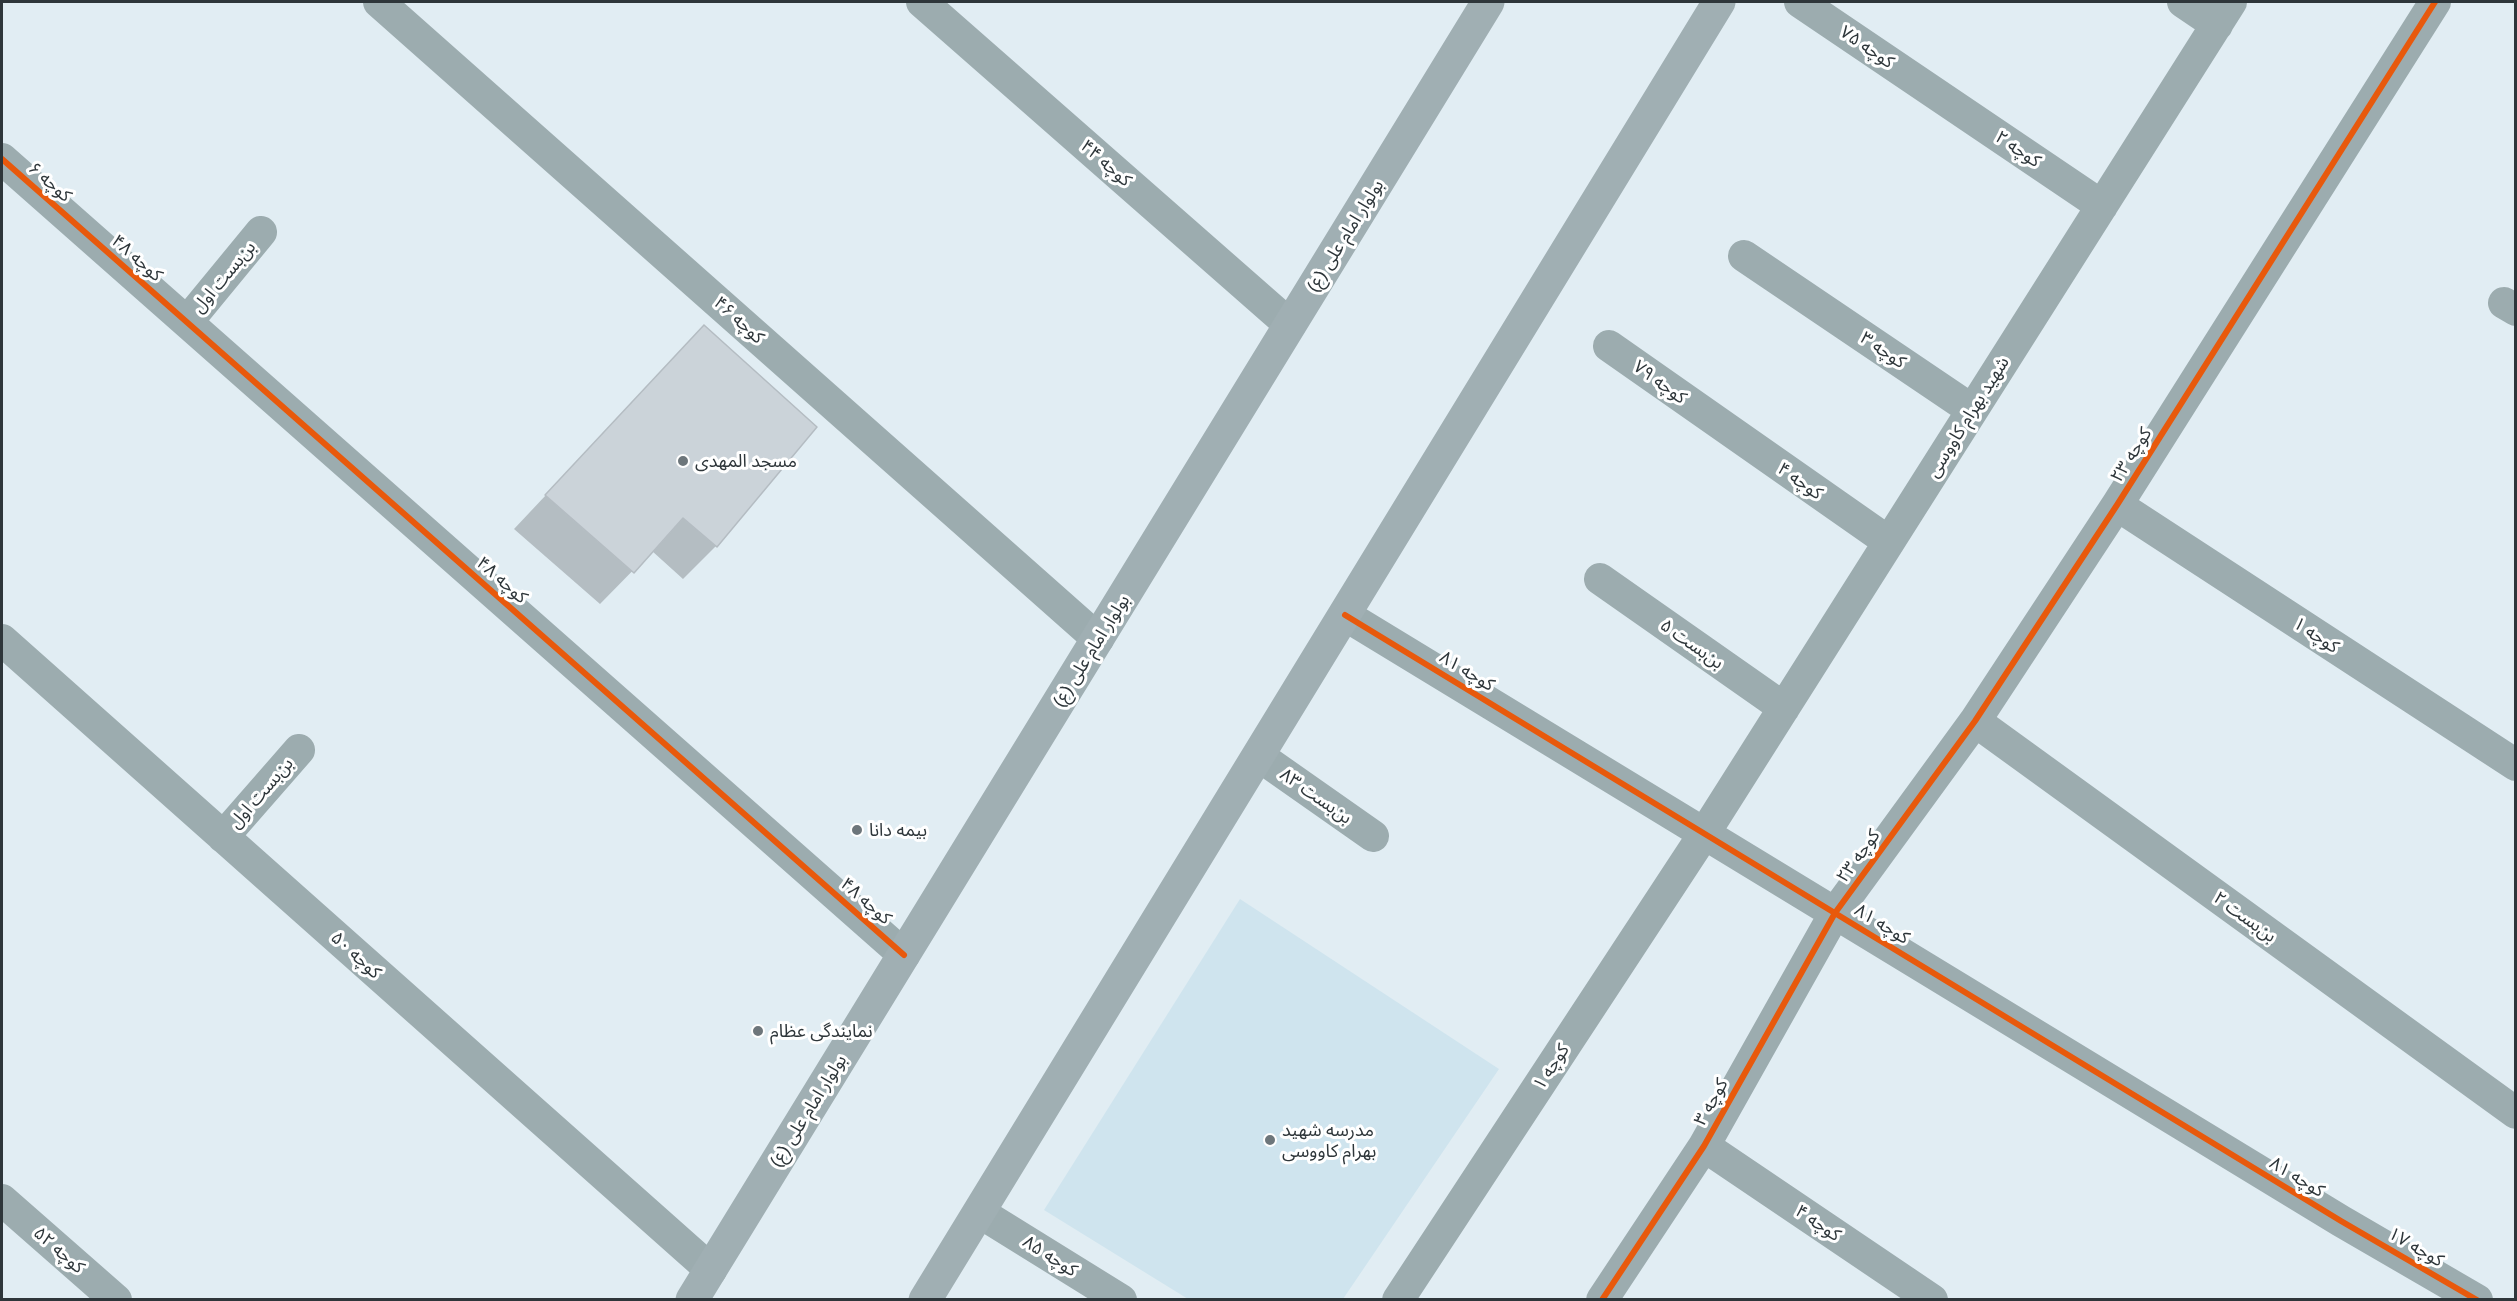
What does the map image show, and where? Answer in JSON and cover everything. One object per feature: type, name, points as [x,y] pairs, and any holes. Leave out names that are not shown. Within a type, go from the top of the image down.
[{"type":"main road","points":[[925,1299],[1719,2]]},
{"type":"main road","name":"بولوار امام علی (ع)","points":[[692,1299],[1290,325],[1483,4]]},
{"type":"street","name":"کوچه ۴۶","points":[[379,2],[1098,639]]},
{"type":"street","name":"کوچه ۴۴","points":[[922,2],[1290,325]]},
{"type":"street","name":"کوچه ۷۵","points":[[1800,2],[1934,92]]},
{"type":"street","points":[[2183,2],[2224,13]]},
{"type":"street","name":"کوچه ۲۳","points":[[1835,913],[1975,721],[2117,505],[2435,2]]},
{"type":"street","name":"شهید بهرام کاووسی","points":[[1704,834],[2224,13]]},
{"type":"street","name":"کوچه ۲","points":[[1934,92],[2102,206]]},
{"type":"street","name":"کوچه ۶","points":[[2,159],[79,227]]},
{"type":"street","name":"کوچه ۴۸","points":[[79,227],[904,955]]},
{"type":"street","name":"بن‌بست اول","points":[[187,322],[261,232]]},
{"type":"street","name":"کوچه ۳","points":[[1744,256],[1972,410]]},
{"type":"street","name":"کوچه ۷۹","points":[[1609,346],[1711,419]]},
{"type":"street","name":"کوچه ۴","points":[[1711,419],[1889,542]]},
{"type":"street","name":"کوچه ۱","points":[[2117,505],[2516,765]]},
{"type":"street","name":"بن‌بست ۵","points":[[1600,579],[1784,708]]},
{"type":"street","name":"کوچه ۸۱","points":[[1345,615],[2341,1221]]},
{"type":"street","name":"کوچه ۵۰","points":[[2,640],[711,1270]]},
{"type":"street","name":"بن‌بست ۲","points":[[1975,721],[2516,1113]]},
{"type":"street","name":"بن‌بست اول","points":[[223,837],[299,750]]},
{"type":"street","name":"بن‌بست ۸۳","points":[[1258,756],[1372,836]]},
{"type":"street","name":"کوچه ۱","points":[[1398,1299],[1704,834]]},
{"type":"street","name":"کوچه ۳","points":[[1602,1299],[1704,1146],[1835,913]]},
{"type":"street","name":"کوچه ۴","points":[[1704,1146],[1932,1299]]},
{"type":"street","name":"کوچه ۵۲","points":[[2,1200],[116,1299]]},
{"type":"street","name":"کوچه ۸۵","points":[[979,1212],[1122,1299]]},
{"type":"street","name":"کوچه ۱۷","points":[[2341,1221],[2476,1299]]},
{"type":"shaded area","name":"مدرسه شهید بهرام کاووسی","points":[[1240,899],[1499,1069],[1343,1299],[1188,1299],[1044,1210]]},
{"type":"building","name":"مسجد المهدی","points":[[704,325],[817,427],[717,547],[683,518],[634,573],[545,495]]},
{"type":"cycle path","points":[[1602,1300],[1704,1146],[1835,913],[1975,721],[2117,505],[2435,2]]},
{"type":"cycle path","points":[[2,159],[904,955]]},
{"type":"cycle path","points":[[1345,615],[2341,1221],[2477,1300]]},
{"type":"place","name":"مسجد المهدی","points":[[683,461]]},
{"type":"place","name":"بیمه دانا","points":[[857,830]]},
{"type":"place","name":"نمایندگی عظام","points":[[758,1031]]},
{"type":"place","name":"مدرسه شهید بهرام کاووسی","points":[[1270,1140]]}]
